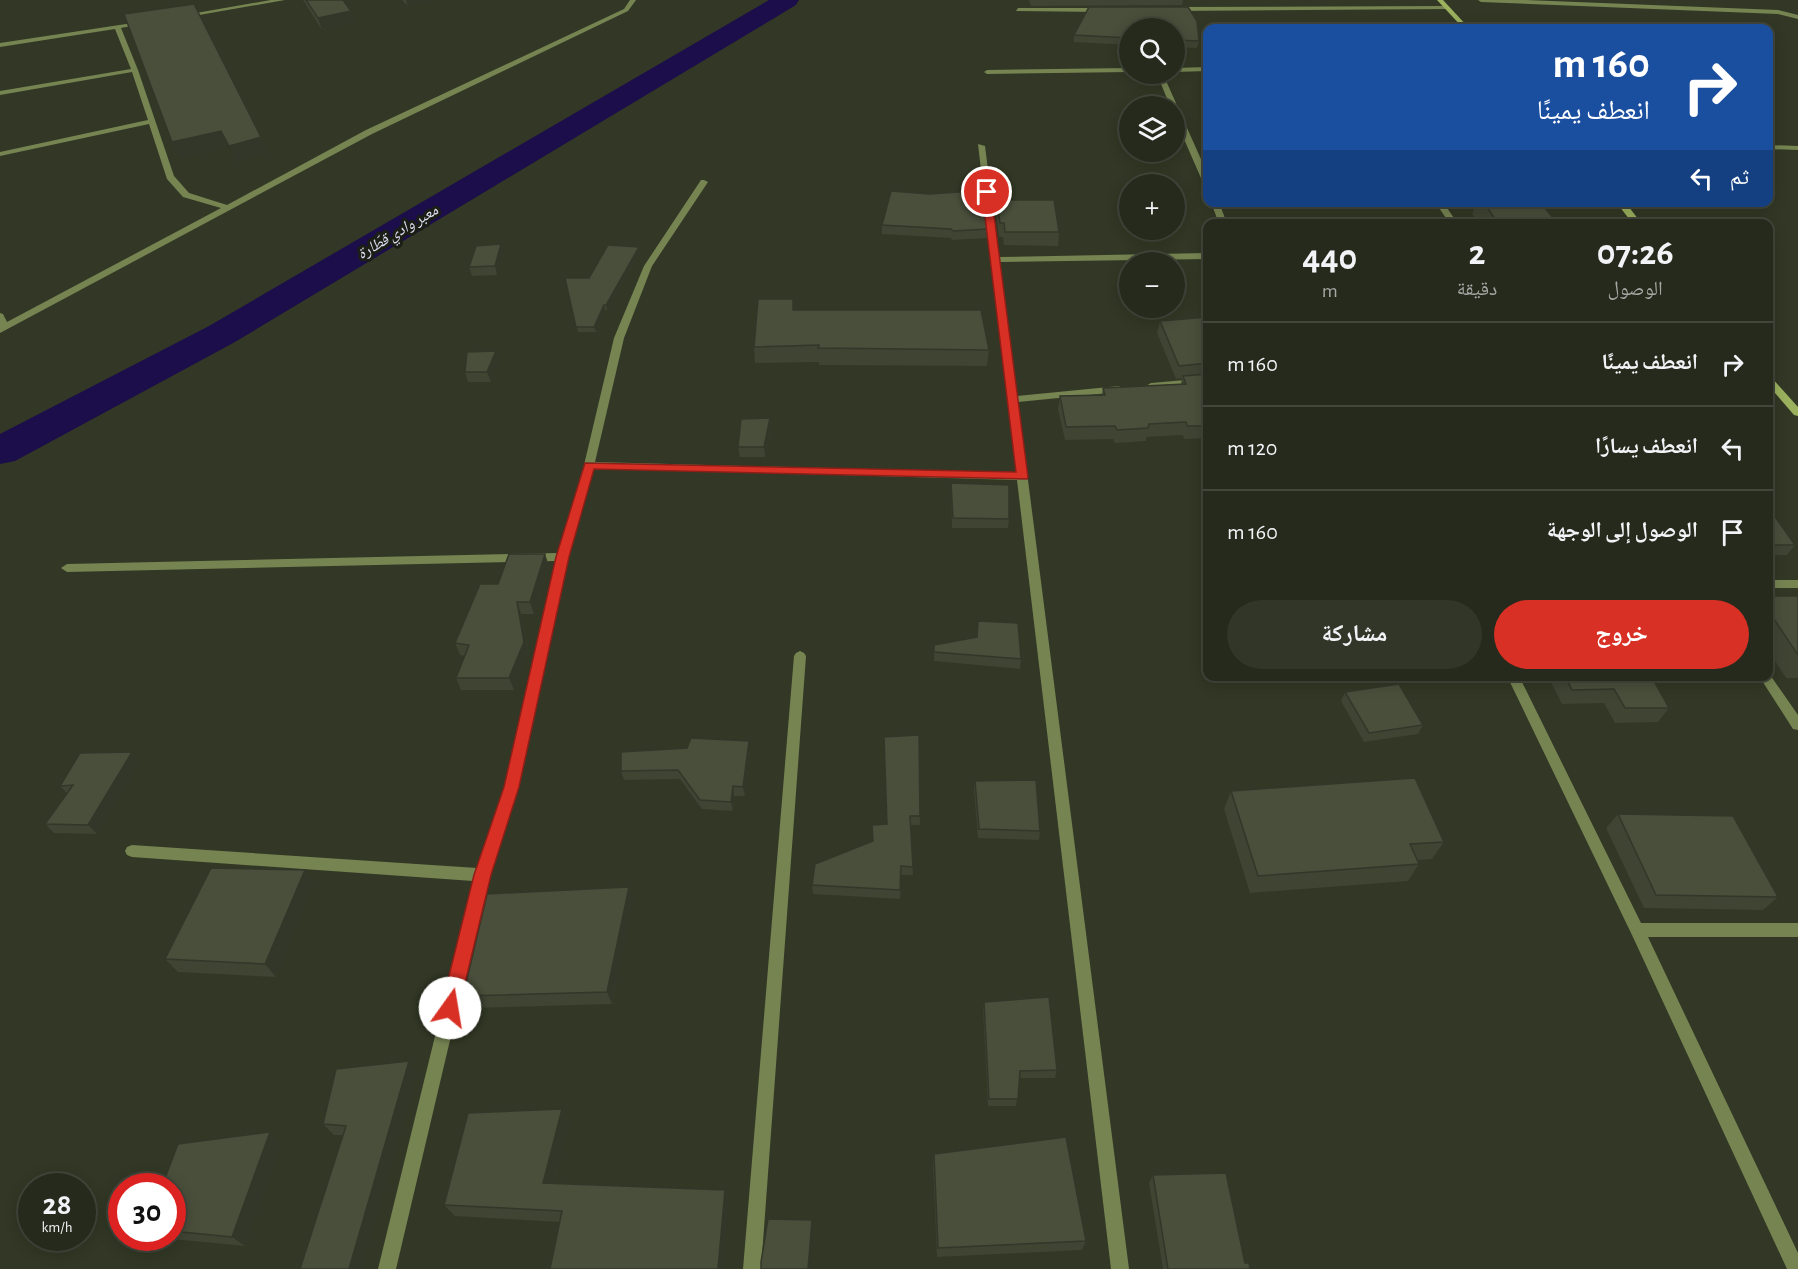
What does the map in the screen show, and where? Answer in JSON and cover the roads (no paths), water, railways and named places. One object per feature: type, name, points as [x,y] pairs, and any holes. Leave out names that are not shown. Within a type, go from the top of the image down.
[{"type":"street","points":[[176,17],[282,0]]},
{"type":"street","points":[[0,316],[3,329],[369,132],[626,10],[633,0]]},
{"type":"street","points":[[1440,0],[1462,24]]},
{"type":"street","points":[[1481,0],[1778,12],[1798,17]]},
{"type":"street","points":[[1173,9],[1448,8]]},
{"type":"street","points":[[1018,10],[1114,9]]},
{"type":"street","points":[[0,45],[152,21]]},
{"type":"street","points":[[117,26],[135,70],[170,177],[179,189],[196,199],[228,208]]},
{"type":"street","points":[[1185,70],[1203,69]]},
{"type":"street","points":[[0,93],[135,70]]},
{"type":"street","points":[[987,72],[1119,70]]},
{"type":"street","points":[[0,154],[152,121]]},
{"type":"street","points":[[1185,132],[1203,174]]},
{"type":"street","points":[[1773,140],[1798,140]]},
{"type":"street","points":[[981,146],[1120,1269]]},
{"type":"street","points":[[1773,147],[1798,148]]},
{"type":"street","points":[[387,1269],[482,875],[512,787],[562,557],[589,465],[619,338],[648,266],[704,182]]},
{"type":"street","points":[[1624,207],[1634,219]]},
{"type":"street","points":[[995,260],[1203,256]]},
{"type":"street","points":[[1139,387],[1203,381]]},
{"type":"street","points":[[1773,385],[1798,413]]},
{"type":"street","points":[[1013,399],[1127,388]]},
{"type":"street","points":[[589,465],[1022,477]]},
{"type":"street","points":[[67,568],[562,557]]},
{"type":"street","points":[[1773,584],[1798,584]]},
{"type":"street","points":[[752,1269],[800,656]]},
{"type":"street","points":[[1515,681],[1637,930],[1796,1269]]},
{"type":"street","points":[[1769,681],[1798,725]]},
{"type":"street","points":[[132,852],[482,875]]},
{"type":"street","points":[[1637,930],[1798,930]]},
{"type":"waterway","name":"معبر وادي قطّارة","points":[[0,451],[222,334],[787,0]]}]
